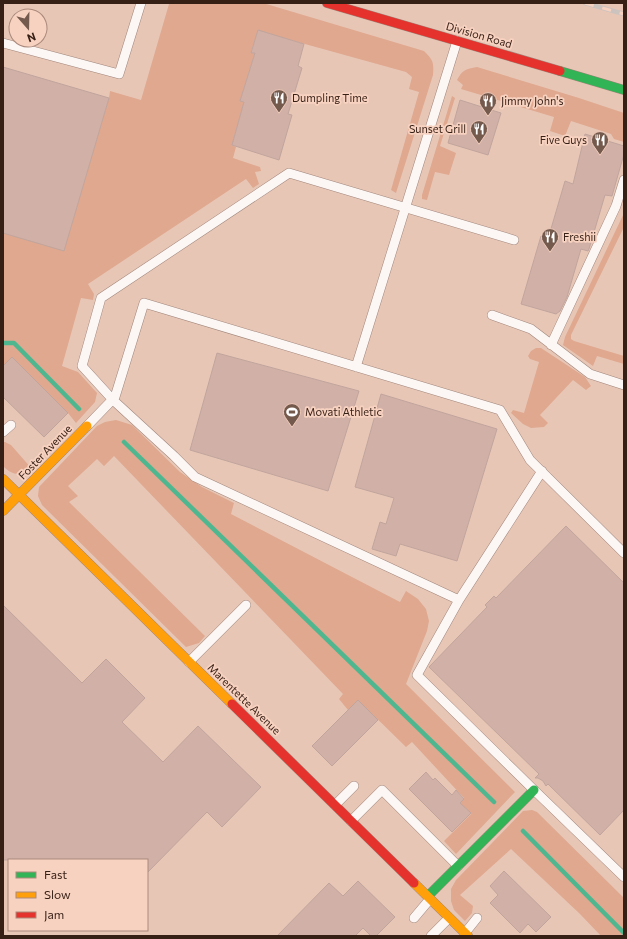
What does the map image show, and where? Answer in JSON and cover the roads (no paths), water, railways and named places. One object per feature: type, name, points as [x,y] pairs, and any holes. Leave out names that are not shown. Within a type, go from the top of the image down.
[{"type":"street","name":"Division Road","points":[[327,3],[624,90]]},
{"type":"street","name":"Foster Avenue","points":[[3,511],[86,426]]},
{"type":"street","name":"Marentette Avenue","points":[[3,479],[466,934]]},
{"type":"street","points":[[429,898],[458,866],[534,790]]},
{"type":"lane","points":[[3,43],[119,74],[141,3]]},
{"type":"lane","points":[[356,367],[457,41]]},
{"type":"lane","points":[[459,600],[195,477],[112,400],[82,366],[102,298],[289,173],[514,240]]},
{"type":"lane","points":[[551,345],[616,206],[624,180]]},
{"type":"lane","points":[[86,426],[115,397],[144,303],[500,410],[530,460],[624,553]]},
{"type":"lane","points":[[492,315],[531,329],[590,374],[624,385]]},
{"type":"lane","points":[[3,432],[11,425]]},
{"type":"lane","points":[[542,471],[459,600],[417,675],[624,877]]},
{"type":"lane","points":[[189,662],[246,605]]},
{"type":"lane","points":[[335,805],[354,786]]},
{"type":"lane","points":[[351,821],[382,790],[458,866]]},
{"type":"lane","points":[[414,918],[429,898]]},
{"type":"lane","points":[[431,936],[449,918]]},
{"type":"lane","points":[[466,934],[477,918]]},
{"type":"waterway","points":[[3,343],[14,343],[79,409]]},
{"type":"waterway","points":[[124,442],[494,802]]},
{"type":"waterway","points":[[523,831],[624,933]]},
{"type":"railway","points":[[585,3],[624,14]]},
{"type":"place","name":"Dumpling Time","points":[[279,113]]},
{"type":"place","name":"Jimmy John's","points":[[488,116]]},
{"type":"place","name":"Sunset Grill","points":[[479,144]]},
{"type":"place","name":"Five Guys","points":[[600,155]]},
{"type":"place","name":"Freshii","points":[[550,252]]},
{"type":"place","name":"Movati Athletic","points":[[292,427]]}]
